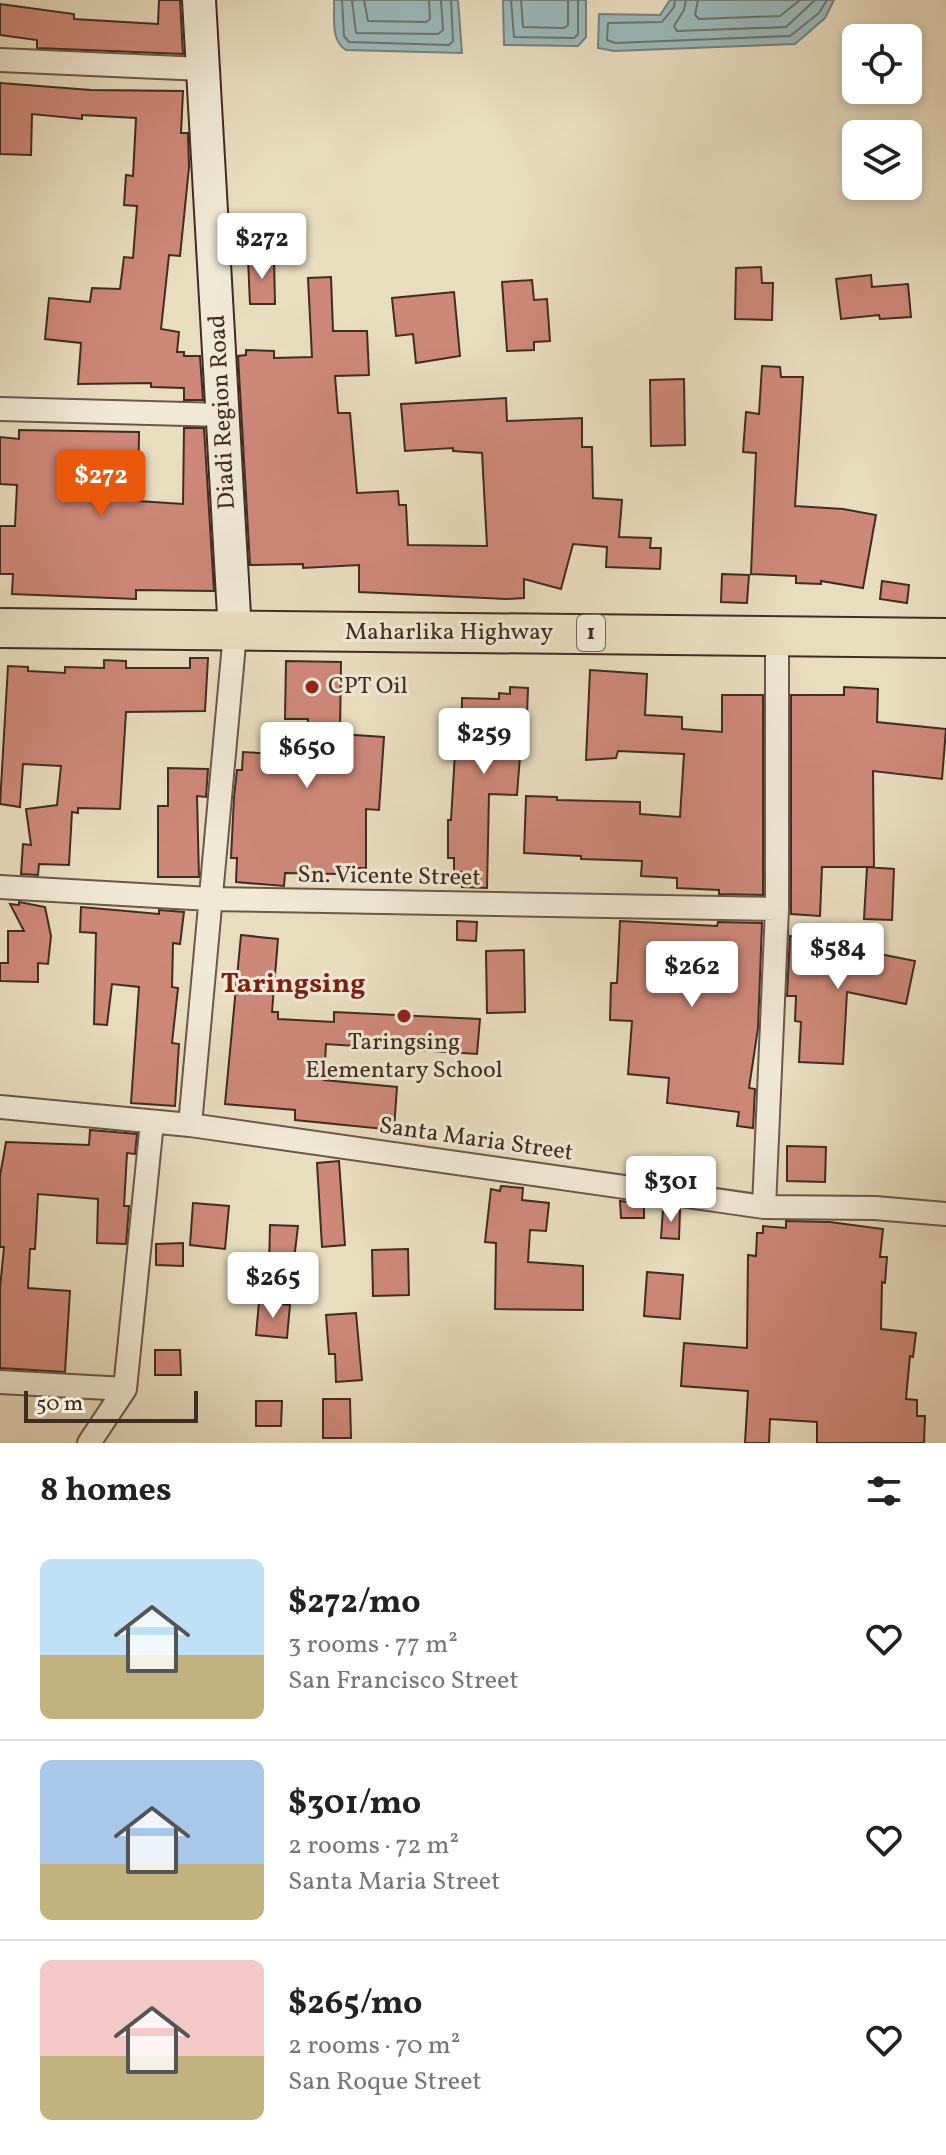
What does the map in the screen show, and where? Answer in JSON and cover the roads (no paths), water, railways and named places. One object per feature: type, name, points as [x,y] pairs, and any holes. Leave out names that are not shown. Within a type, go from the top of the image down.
[{"type":"highway","name":"Maharlika Highway","points":[[0,628],[235,633],[946,638]]},
{"type":"main road","name":"Diadi Region Road","points":[[199,0],[235,633]]},
{"type":"street","points":[[0,60],[203,69]]},
{"type":"street","points":[[0,409],[224,415]]},
{"type":"street","points":[[190,1125],[235,633]]},
{"type":"street","points":[[764,1207],[777,909],[777,635]]},
{"type":"street","name":"Sn. Vicente Street","points":[[0,887],[210,899],[777,909]]},
{"type":"street","name":"Santa Maria Street","points":[[0,1107],[190,1125],[764,1207],[875,1208],[946,1214]]},
{"type":"street","points":[[89,1443],[125,1389],[152,1122]]},
{"type":"street","points":[[0,1382],[125,1389]]},
{"type":"water","points":[[334,0],[458,0],[462,53],[346,50],[335,34]]},
{"type":"water","points":[[503,0],[586,0],[586,37],[578,46],[504,45]]},
{"type":"water","points":[[670,0],[834,0],[825,18],[795,44],[614,51],[598,48],[599,14],[660,15]]},
{"type":"place","name":"CPT Oil","points":[[312,687]]},
{"type":"place","name":"Taringsing Elementary School","points":[[404,1016]]},
{"type":"district","name":"Taringsing","points":[[293,984]]}]
